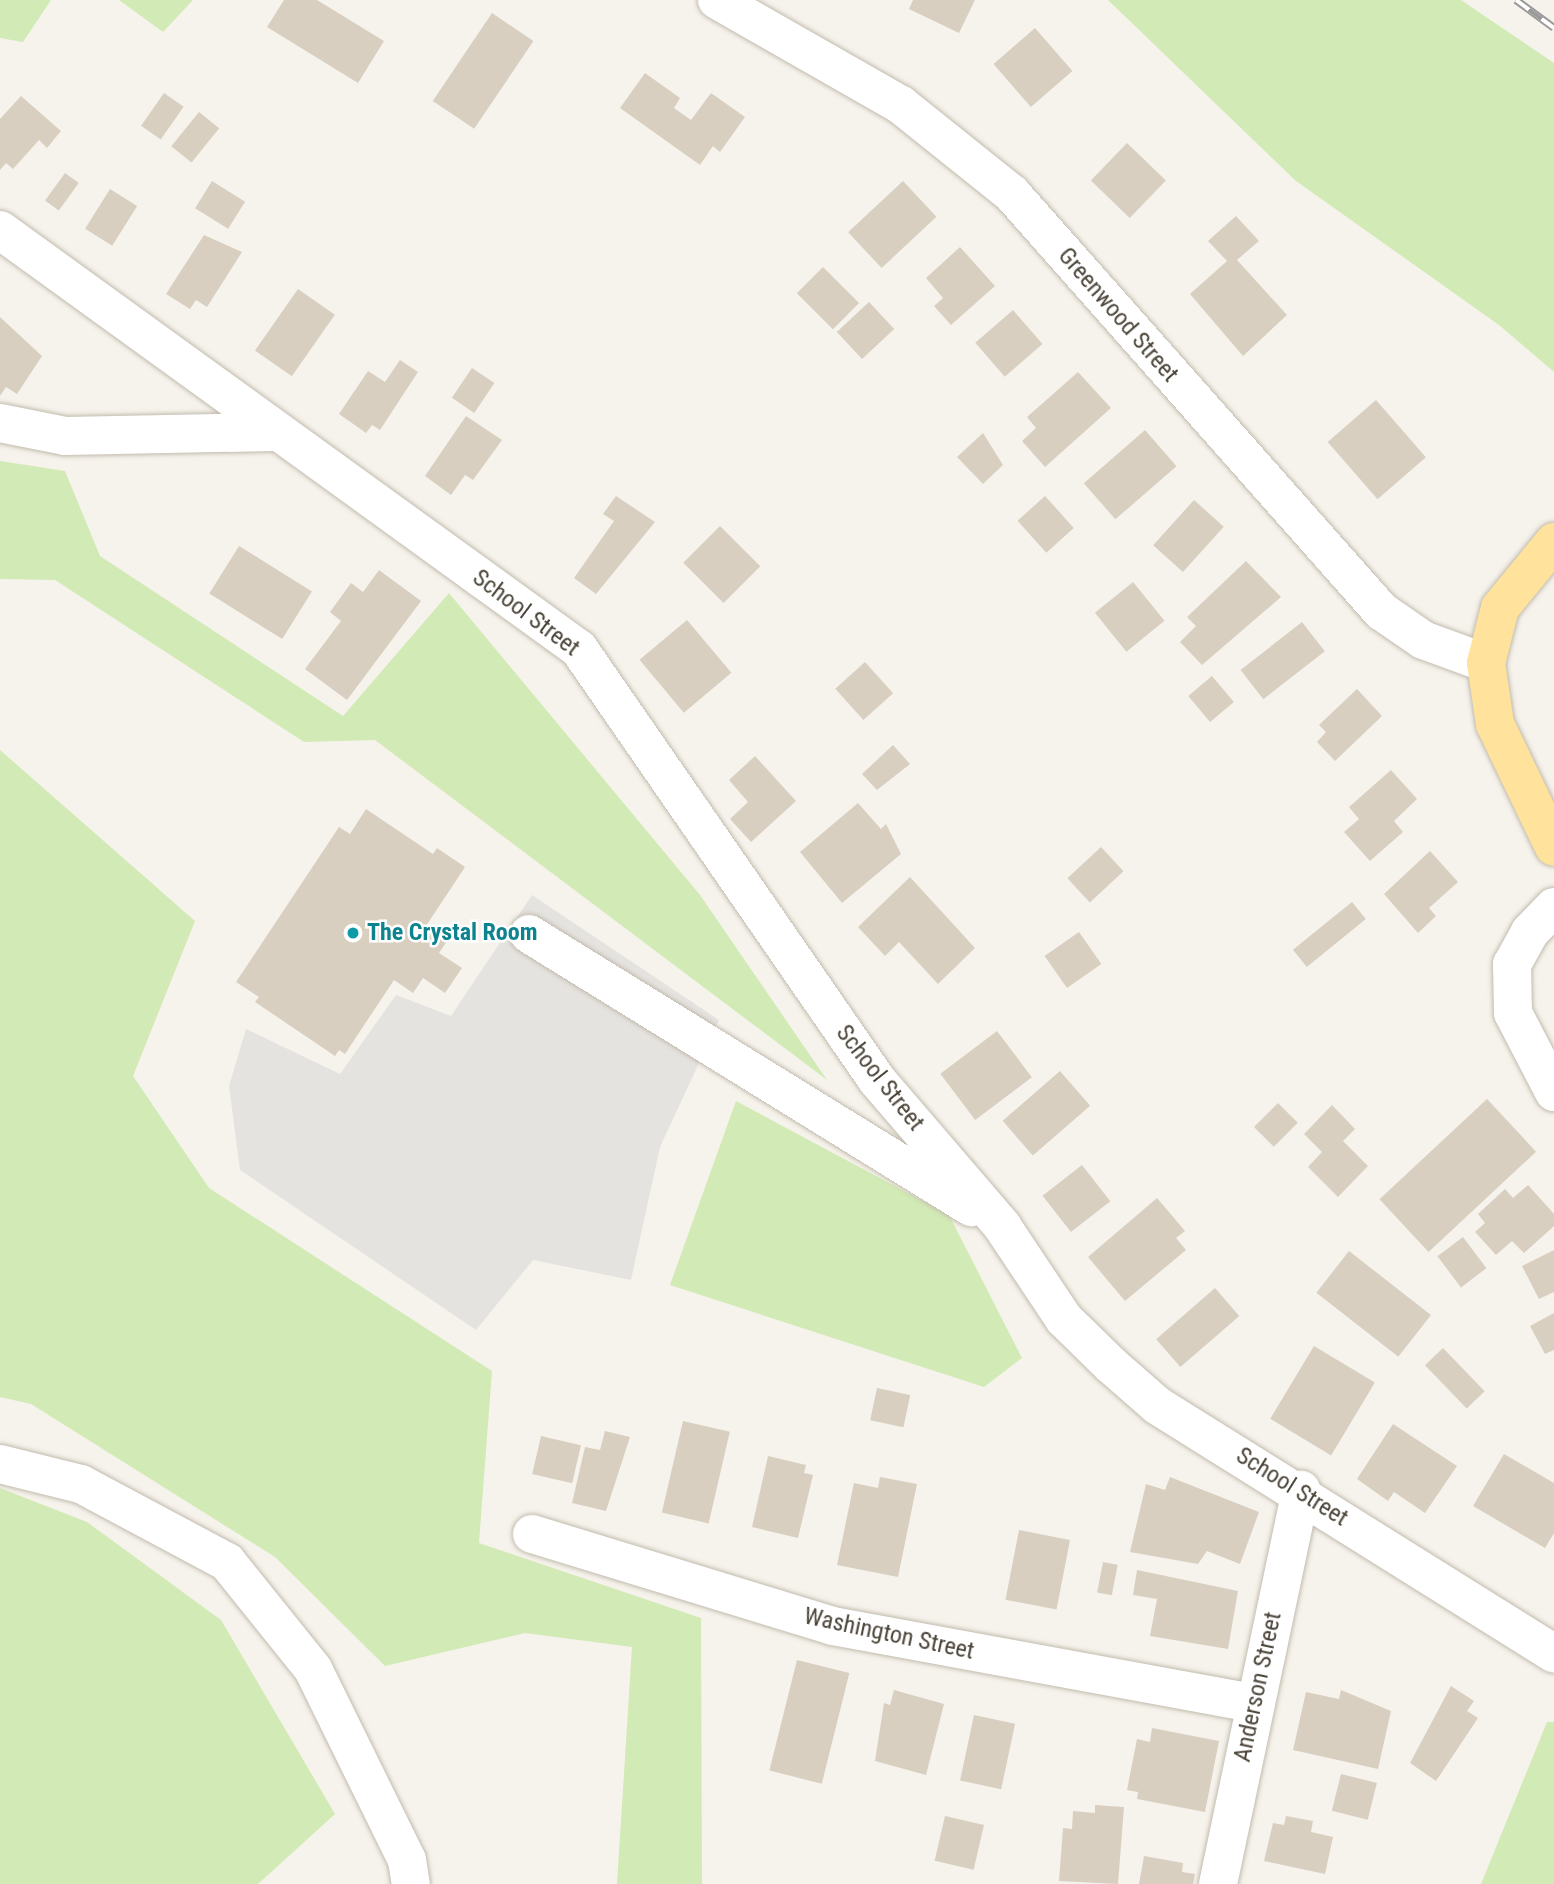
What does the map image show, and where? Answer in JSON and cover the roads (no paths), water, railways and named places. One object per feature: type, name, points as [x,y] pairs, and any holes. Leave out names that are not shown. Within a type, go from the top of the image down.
[{"type":"main road","points":[[1554,542],[1500,608],[1486,663],[1495,724],[1554,847]]},
{"type":"street","name":"Greenwood Street","points":[[717,0],[901,105],[1012,194],[1381,611],[1423,640],[1486,663]]},
{"type":"street","name":"School Street","points":[[0,230],[273,432],[579,649],[877,1080],[1002,1226],[1064,1319],[1111,1365],[1158,1406],[1301,1490],[1554,1653]]},
{"type":"street","points":[[0,423],[65,436],[273,432]]},
{"type":"street","points":[[1554,907],[1530,932],[1511,964],[1513,1013],[1554,1092]]},
{"type":"street","points":[[529,934],[1002,1226]]},
{"type":"street","points":[[0,1464],[81,1484],[227,1562],[313,1669],[407,1860],[411,1884]]},
{"type":"street","name":"Anderson Street","points":[[1218,1884],[1253,1703],[1301,1490]]},
{"type":"street","name":"Washington Street","points":[[532,1534],[833,1626],[1253,1703]]},
{"type":"railway","points":[[1516,0],[1554,28]]},
{"type":"place","name":"The Crystal Room","points":[[353,933]]}]
